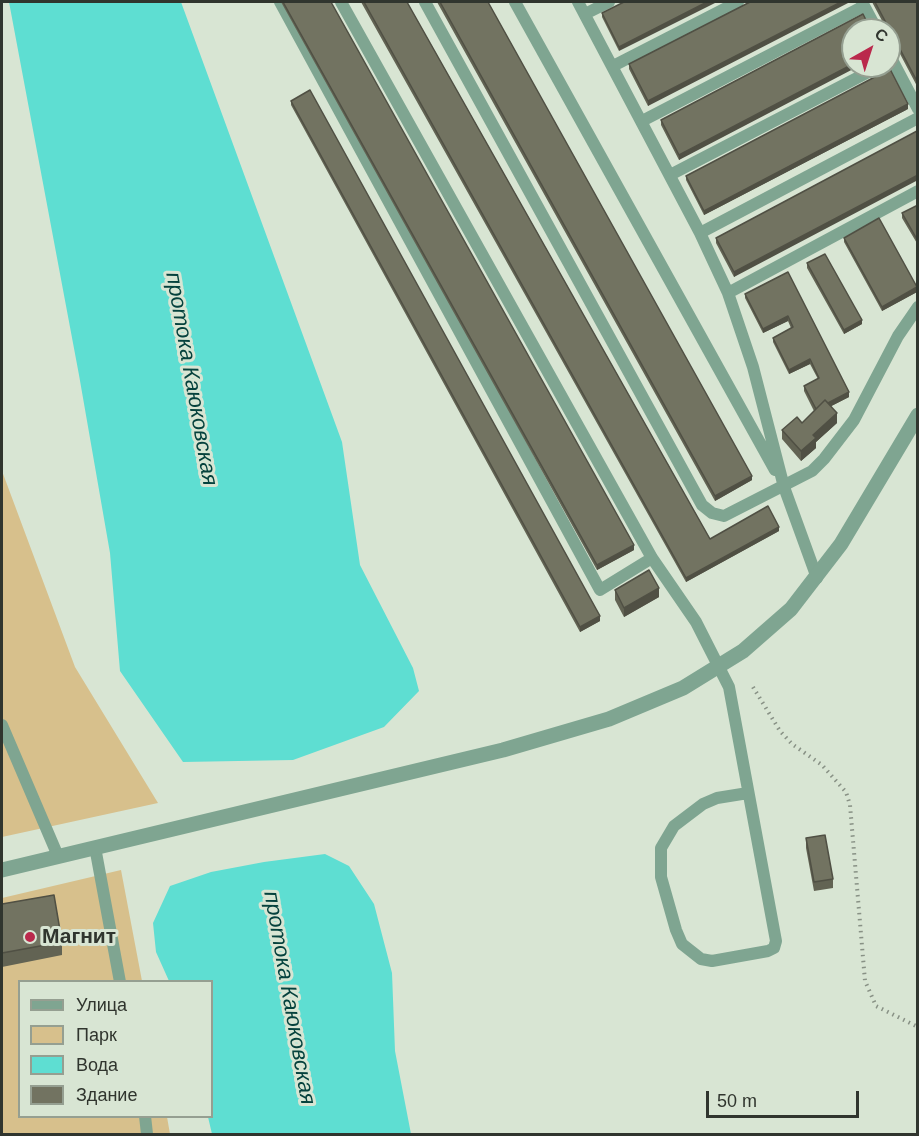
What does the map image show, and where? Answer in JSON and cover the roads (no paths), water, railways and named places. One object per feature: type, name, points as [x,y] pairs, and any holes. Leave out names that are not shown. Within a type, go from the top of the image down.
[{"type":"street","points":[[2,870],[563,734],[647,704],[683,688],[721,666],[766,633],[817,578],[865,506],[918,415]]},
{"type":"lane","points":[[280,2],[600,590],[652,558]]},
{"type":"lane","points":[[341,2],[652,558],[696,622],[721,666],[736,712],[748,793],[776,941],[774,948],[768,951],[712,961],[701,959],[682,944],[676,930],[660,877],[660,848],[674,826],[703,804],[717,798],[748,793]]},
{"type":"lane","points":[[425,2],[702,505],[712,513],[724,516],[812,471],[840,442],[898,336],[918,307]]},
{"type":"lane","points":[[515,2],[784,486]]},
{"type":"lane","points":[[578,2],[700,233],[728,293],[753,367],[784,486],[817,578]]},
{"type":"lane","points":[[585,14],[609,2]]},
{"type":"lane","points":[[613,66],[738,2]]},
{"type":"lane","points":[[642,121],[863,4],[871,18]]},
{"type":"lane","points":[[670,176],[857,78]]},
{"type":"lane","points":[[901,78],[918,109]]},
{"type":"lane","points":[[700,233],[918,118]]},
{"type":"lane","points":[[728,293],[918,191]]},
{"type":"lane","points":[[2,724],[58,856]]},
{"type":"lane","points":[[95,848],[120,980]]},
{"type":"lane","points":[[145,1118],[147,1134]]},
{"type":"water","name":"протока Каюковская","points":[[9,2],[181,2],[342,442],[360,565],[413,668],[419,691],[384,727],[293,760],[183,762],[120,671],[110,553]]},
{"type":"water","name":"протока Каюковская","points":[[325,854],[349,866],[374,904],[392,973],[395,1051],[411,1134],[212,1134],[208,1118],[213,1118],[213,980],[169,980],[156,952],[153,923],[170,886],[211,872]]},
{"type":"place","name":"Магнит","points":[[30,937]]}]
